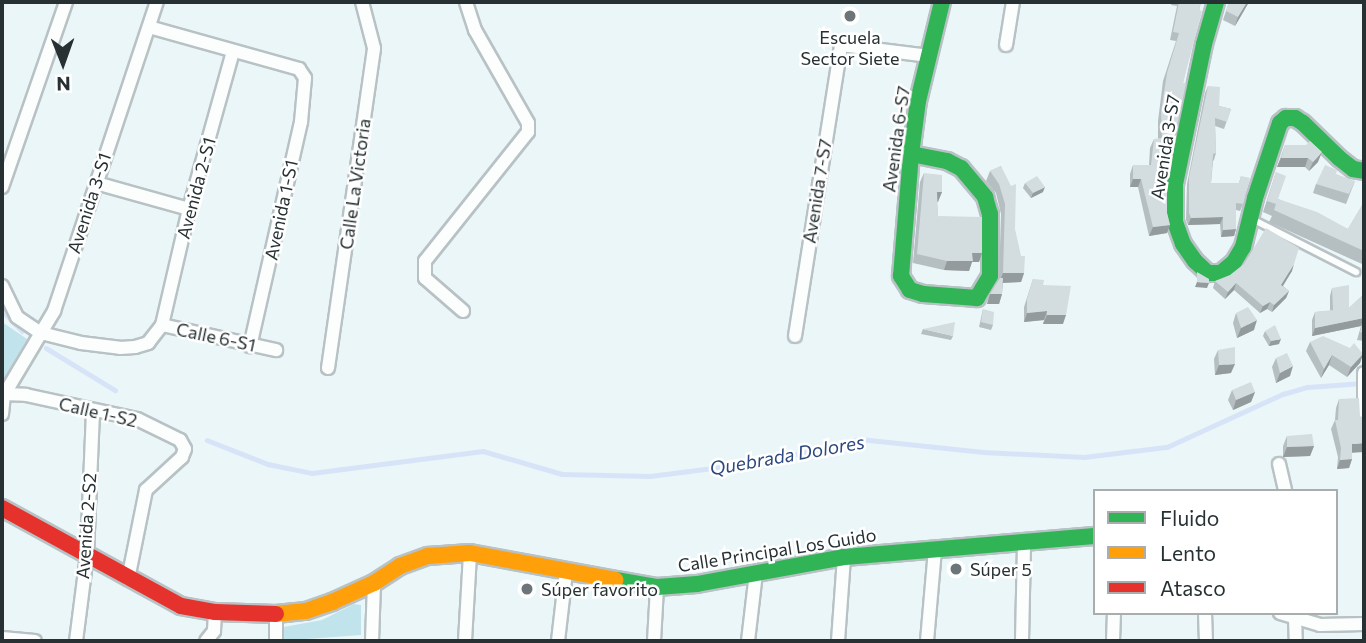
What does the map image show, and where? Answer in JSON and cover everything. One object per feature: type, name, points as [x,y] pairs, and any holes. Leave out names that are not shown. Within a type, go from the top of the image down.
[{"type":"street","points":[[2,187],[66,2]]},
{"type":"street","name":"Avenida 3-S1","points":[[3,395],[54,312],[157,2]]},
{"type":"street","name":"Calle La Victoria","points":[[328,368],[374,48],[362,2]]},
{"type":"street","points":[[463,311],[425,278],[425,261],[528,132],[528,122],[475,30],[466,2]]},
{"type":"street","name":"Avenida 6-S7","points":[[911,154],[947,161],[970,177],[985,197],[990,214],[990,276],[977,299],[923,294],[910,290],[902,282],[901,262],[911,154],[918,101],[942,2]]},
{"type":"street","points":[[1006,45],[1013,2]]},
{"type":"street","name":"Avenida 3-S7","points":[[1216,2],[1201,56],[1175,184],[1175,222],[1183,244],[1195,261],[1208,273],[1221,273],[1234,262],[1243,247],[1255,198],[1280,123],[1286,118],[1295,118],[1303,123],[1339,158],[1353,169],[1364,172]]},
{"type":"street","points":[[149,27],[233,51]]},
{"type":"street","name":"Avenida 7-S7","points":[[796,336],[841,45],[929,56]]},
{"type":"street","name":"Avenida 1-S1","points":[[233,51],[299,69],[303,73],[301,122],[250,346]]},
{"type":"street","name":"Avenida 2-S1","points":[[162,325],[189,209],[233,51]]},
{"type":"street","points":[[96,183],[189,209]]},
{"type":"street","points":[[2,286],[17,317],[41,333]]},
{"type":"street","name":"Calle 6-S1","points":[[41,333],[120,348],[148,343],[162,325],[276,350]]},
{"type":"street","points":[[1364,373],[1364,421]]},
{"type":"street","points":[[2,414],[3,395]]},
{"type":"street","name":"Calle 1-S2","points":[[3,395],[26,395],[137,419],[180,440],[185,449],[182,457],[146,490],[128,579]]},
{"type":"street","name":"Avenida 2-S2","points":[[76,641],[86,555],[93,411]]},
{"type":"street","points":[[1279,464],[1285,489]]},
{"type":"street","name":"Calle Principal Los Guido","points":[[2,508],[181,606],[215,612],[276,614],[306,611],[374,583],[400,566],[428,556],[470,553],[657,587],[844,557],[1093,536]]},
{"type":"street","points":[[1022,641],[1024,542]]},
{"type":"street","points":[[927,641],[935,549]]},
{"type":"street","points":[[465,641],[470,553]]},
{"type":"street","points":[[838,641],[844,557]]},
{"type":"street","points":[[558,641],[566,572]]},
{"type":"street","points":[[748,641],[756,573]]},
{"type":"street","points":[[372,641],[374,583]]},
{"type":"street","points":[[654,641],[657,587]]},
{"type":"street","points":[[206,641],[214,631],[215,612]]},
{"type":"street","points":[[276,614],[276,641]]},
{"type":"street","points":[[1113,641],[1114,615]]},
{"type":"street","points":[[1206,615],[1206,641]]},
{"type":"street","points":[[1286,615],[1364,624]]},
{"type":"street","points":[[1295,618],[1296,641]]},
{"type":"street","points":[[2,638],[35,641]]},
{"type":"lane","points":[[1252,219],[1356,272]]},
{"type":"shaded area","points":[[2,322],[27,339],[2,382]]},
{"type":"shaded area","points":[[354,604],[361,605],[361,635],[279,641],[278,628],[322,620]]},
{"type":"building","points":[[1179,2],[1201,2],[1199,10],[1202,11],[1183,83],[1186,83],[1173,145],[1170,146],[1167,213],[1170,225],[1153,227],[1141,179],[1133,179],[1133,165],[1151,165],[1154,139],[1162,138],[1161,112],[1167,73],[1179,33],[1173,32]]},
{"type":"building","points":[[1229,2],[1247,2],[1238,17],[1226,11]]},
{"type":"building","points":[[1208,86],[1220,87],[1219,106],[1231,109],[1227,122],[1215,118],[1216,153],[1213,154],[1211,183],[1239,183],[1241,176],[1250,178],[1243,204],[1236,203],[1236,229],[1223,230],[1223,217],[1191,218],[1189,213],[1189,177]]},
{"type":"building","points":[[1310,141],[1322,152],[1313,162],[1308,158],[1281,158],[1285,145],[1306,145]]},
{"type":"building","points":[[1325,165],[1337,170],[1336,174],[1355,181],[1349,194],[1316,184]]},
{"type":"building","points":[[1001,166],[1011,186],[1016,184],[1015,229],[1021,256],[1025,256],[1024,273],[1003,273],[1005,204],[999,184],[990,171]]},
{"type":"building","points":[[1276,172],[1286,176],[1278,199],[1317,212],[1348,229],[1364,202],[1364,251],[1274,210],[1276,204],[1267,201]]},
{"type":"building","points":[[924,173],[942,175],[942,192],[937,192],[938,216],[982,217],[982,253],[972,253],[973,261],[947,261],[917,254]]},
{"type":"building","points":[[1037,176],[1045,187],[1033,193],[1025,183]]},
{"type":"building","points":[[1266,228],[1299,248],[1294,264],[1281,285],[1289,291],[1274,305],[1270,302],[1263,306],[1236,283],[1228,292],[1215,281],[1230,275],[1244,264]]},
{"type":"building","points":[[1197,272],[1209,279],[1209,283],[1197,282]]},
{"type":"building","points":[[1000,278],[1003,278],[1002,294],[990,294]]},
{"type":"building","points":[[1033,279],[1044,280],[1043,285],[1071,286],[1066,315],[1047,315],[1047,311],[1027,313],[1027,299]]},
{"type":"building","points":[[1349,285],[1349,308],[1364,294],[1364,318],[1315,328],[1315,312],[1333,310],[1332,288]]},
{"type":"building","points":[[1248,307],[1257,320],[1241,328],[1236,313]]},
{"type":"building","points":[[983,309],[994,312],[993,325],[981,322]]},
{"type":"building","points":[[955,322],[953,336],[923,329]]},
{"type":"building","points":[[1275,325],[1281,339],[1271,341],[1265,331]]},
{"type":"building","points":[[1323,336],[1350,348],[1354,343],[1363,354],[1351,367],[1332,355],[1324,369],[1310,342]]},
{"type":"building","points":[[1235,347],[1235,364],[1219,365],[1218,350]]},
{"type":"building","points":[[1287,353],[1293,366],[1280,373],[1276,358]]},
{"type":"building","points":[[1251,382],[1255,392],[1236,400],[1232,390]]},
{"type":"building","points":[[1359,398],[1360,416],[1364,418],[1364,443],[1352,444],[1352,459],[1340,460],[1341,448],[1335,420],[1338,420],[1339,399]]},
{"type":"building","points":[[1312,434],[1314,446],[1287,447],[1287,436]]},
{"type":"waterway","name":"Quebrada Dolores","points":[[2,310],[22,331]]},
{"type":"waterway","name":"Quebrada Dolores","points":[[46,348],[115,390]]},
{"type":"waterway","name":"Quebrada Dolores","points":[[207,440],[268,464],[312,473],[483,451],[562,474],[650,476],[767,461],[860,439],[983,452],[1084,457],[1167,447],[1283,394],[1308,387],[1363,383]]},
{"type":"traffic: fast","points":[[911,154],[947,161],[961,168],[985,197],[990,214],[990,276],[977,298],[923,294],[910,290],[901,276],[911,154],[918,101],[942,2]]},
{"type":"traffic: fast","points":[[1216,2],[1204,44],[1175,184],[1175,222],[1183,244],[1195,261],[1208,273],[1221,273],[1234,262],[1243,247],[1255,198],[1280,123],[1286,118],[1295,118],[1303,123],[1339,158],[1353,169],[1364,171]]},
{"type":"traffic: fast","points":[[616,580],[657,587],[697,584],[844,557],[1093,536]]},
{"type":"traffic: slow","points":[[276,614],[306,611],[332,602],[374,583],[400,566],[428,556],[470,553],[616,580]]},
{"type":"traffic: jam","points":[[2,508],[181,606],[215,612],[276,614]]},
{"type":"place","name":"Escuela Sector Siete","points":[[850,16]]},
{"type":"place","name":"Súper 5","points":[[956,569]]},
{"type":"place","name":"Súper favorito","points":[[527,589]]}]
